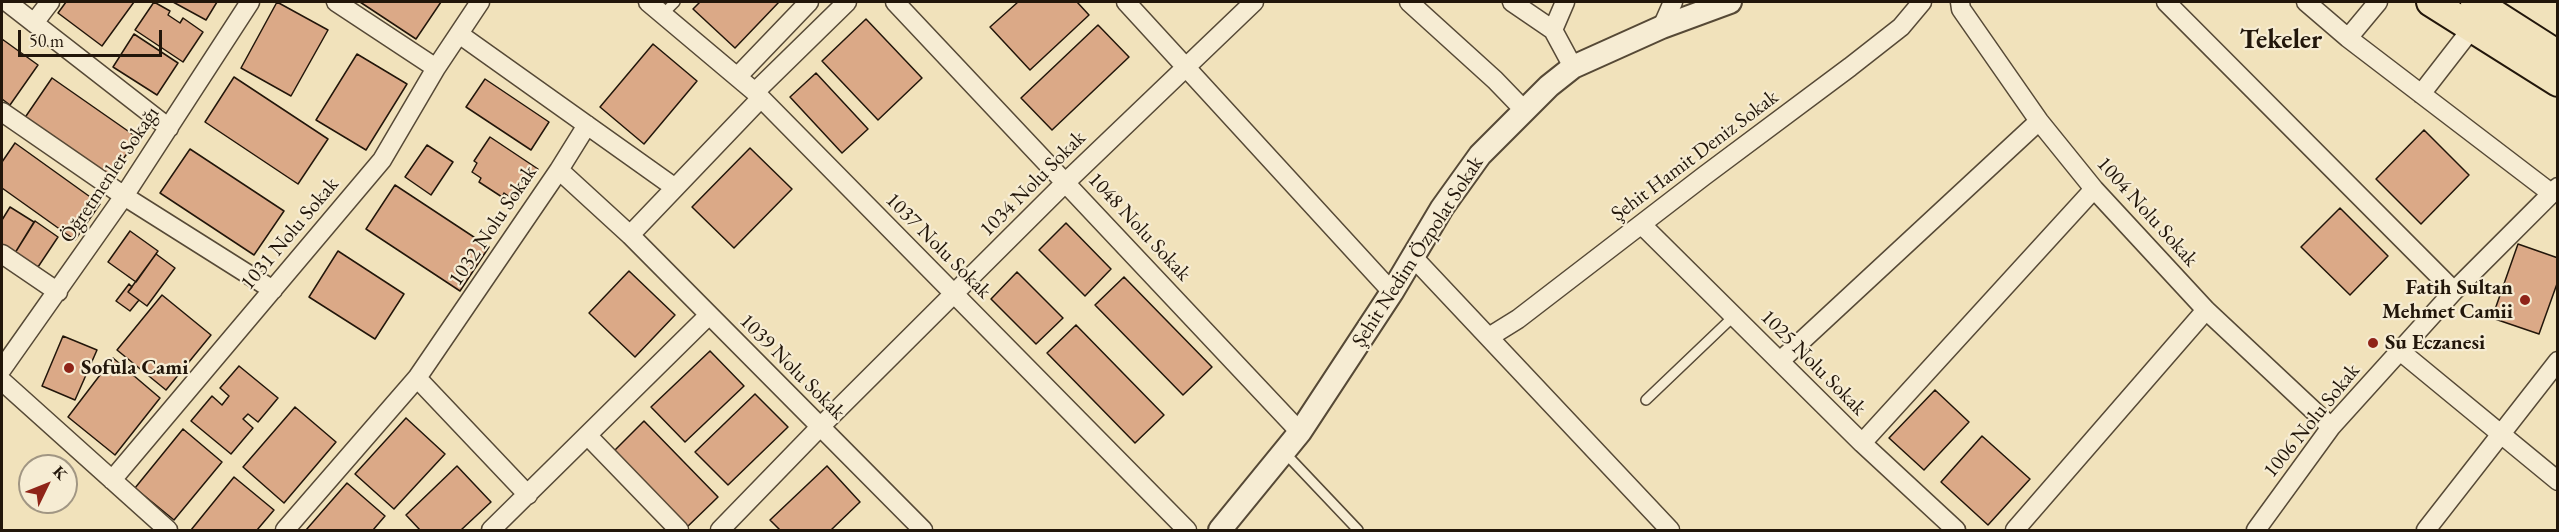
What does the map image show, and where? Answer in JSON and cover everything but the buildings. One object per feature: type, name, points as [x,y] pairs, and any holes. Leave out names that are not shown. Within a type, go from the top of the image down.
[{"type":"main road","points":[[2432,2],[2474,14],[2558,55]]},
{"type":"main road","points":[[2474,14],[2558,82]]},
{"type":"street","points":[[7,2],[169,128]]},
{"type":"street","points":[[34,23],[50,2]]},
{"type":"street","name":"Öğretmenler Sokağı","points":[[2,369],[124,196],[250,2]]},
{"type":"street","points":[[336,2],[436,68]]},
{"type":"street","name":"1031 Nolu Sokak","points":[[112,480],[382,160],[477,2]]},
{"type":"street","name":"1037 Nolu Sokak","points":[[648,2],[669,8],[758,95],[1187,531]]},
{"type":"street","points":[[738,76],[809,2]]},
{"type":"street","points":[[630,235],[847,2]]},
{"type":"street","name":"1048 Nolu Sokak","points":[[895,2],[1300,432]]},
{"type":"street","points":[[1126,2],[1392,292]]},
{"type":"street","name":"1034 Nolu Sokak","points":[[720,531],[820,427],[1066,182],[1254,2]]},
{"type":"street","points":[[1409,2],[1495,80],[1524,110]]},
{"type":"street","points":[[1512,2],[1553,30],[1573,67]]},
{"type":"street","points":[[1553,30],[1565,2]]},
{"type":"street","points":[[1662,27],[1673,2]]},
{"type":"street","name":"Şehit Nedim Özpolat Sokak","points":[[1220,531],[1300,432],[1392,292],[1442,208],[1480,155],[1524,110],[1573,67],[1662,27],[1730,2]]},
{"type":"street","name":"Şehit Hamit Deniz Sokak","points":[[1489,337],[1518,319],[1901,27],[1922,2]]},
{"type":"street","name":"1004 Nolu Sokak","points":[[1960,2],[1961,9],[2039,121],[2094,189],[2206,310],[2331,427]]},
{"type":"street","points":[[2166,2],[2454,291]]},
{"type":"street","points":[[2306,2],[2348,38],[2421,94],[2554,190]]},
{"type":"street","points":[[2348,38],[2378,2]]},
{"type":"street","points":[[2421,94],[2474,14]]},
{"type":"street","points":[[459,34],[674,187]]},
{"type":"street","points":[[2,112],[124,196],[273,290]]},
{"type":"street","points":[[1780,361],[2039,121]]},
{"type":"street","points":[[559,170],[587,125]]},
{"type":"street","name":"1032 Nolu Sokak","points":[[285,531],[417,378],[559,170],[630,235]]},
{"type":"street","points":[[1862,443],[2094,189]]},
{"type":"street","name":"1006 Nolu Sokak","points":[[2256,531],[2331,427],[2454,291],[2554,190]]},
{"type":"street","name":"1025 Nolu Sokak","points":[[1642,225],[1862,443],[1956,531]]},
{"type":"street","name":"1039 Nolu Sokak","points":[[630,235],[923,531]]},
{"type":"street","points":[[2,254],[58,292]]},
{"type":"street","points":[[1412,256],[1670,531]]},
{"type":"street","points":[[2015,531],[2206,310]]},
{"type":"street","points":[[491,531],[709,315]]},
{"type":"street","points":[[2400,351],[2558,481]]},
{"type":"street","points":[[2426,531],[2558,361]]},
{"type":"street","points":[[417,378],[528,495]]},
{"type":"street","points":[[2,381],[168,531]]},
{"type":"street","points":[[588,436],[679,531]]},
{"type":"lane","points":[[1646,400],[1734,316]]},
{"type":"lane","points":[[1285,453],[1358,531]]},
{"type":"place","name":"Fatih Sultan Mehmet Camii","points":[[2525,300]]},
{"type":"place","name":"Su Eczanesi","points":[[2373,343]]},
{"type":"place","name":"Sofula Cami","points":[[69,368]]},
{"type":"district","name":"Tekeler","points":[[2281,41]]}]
